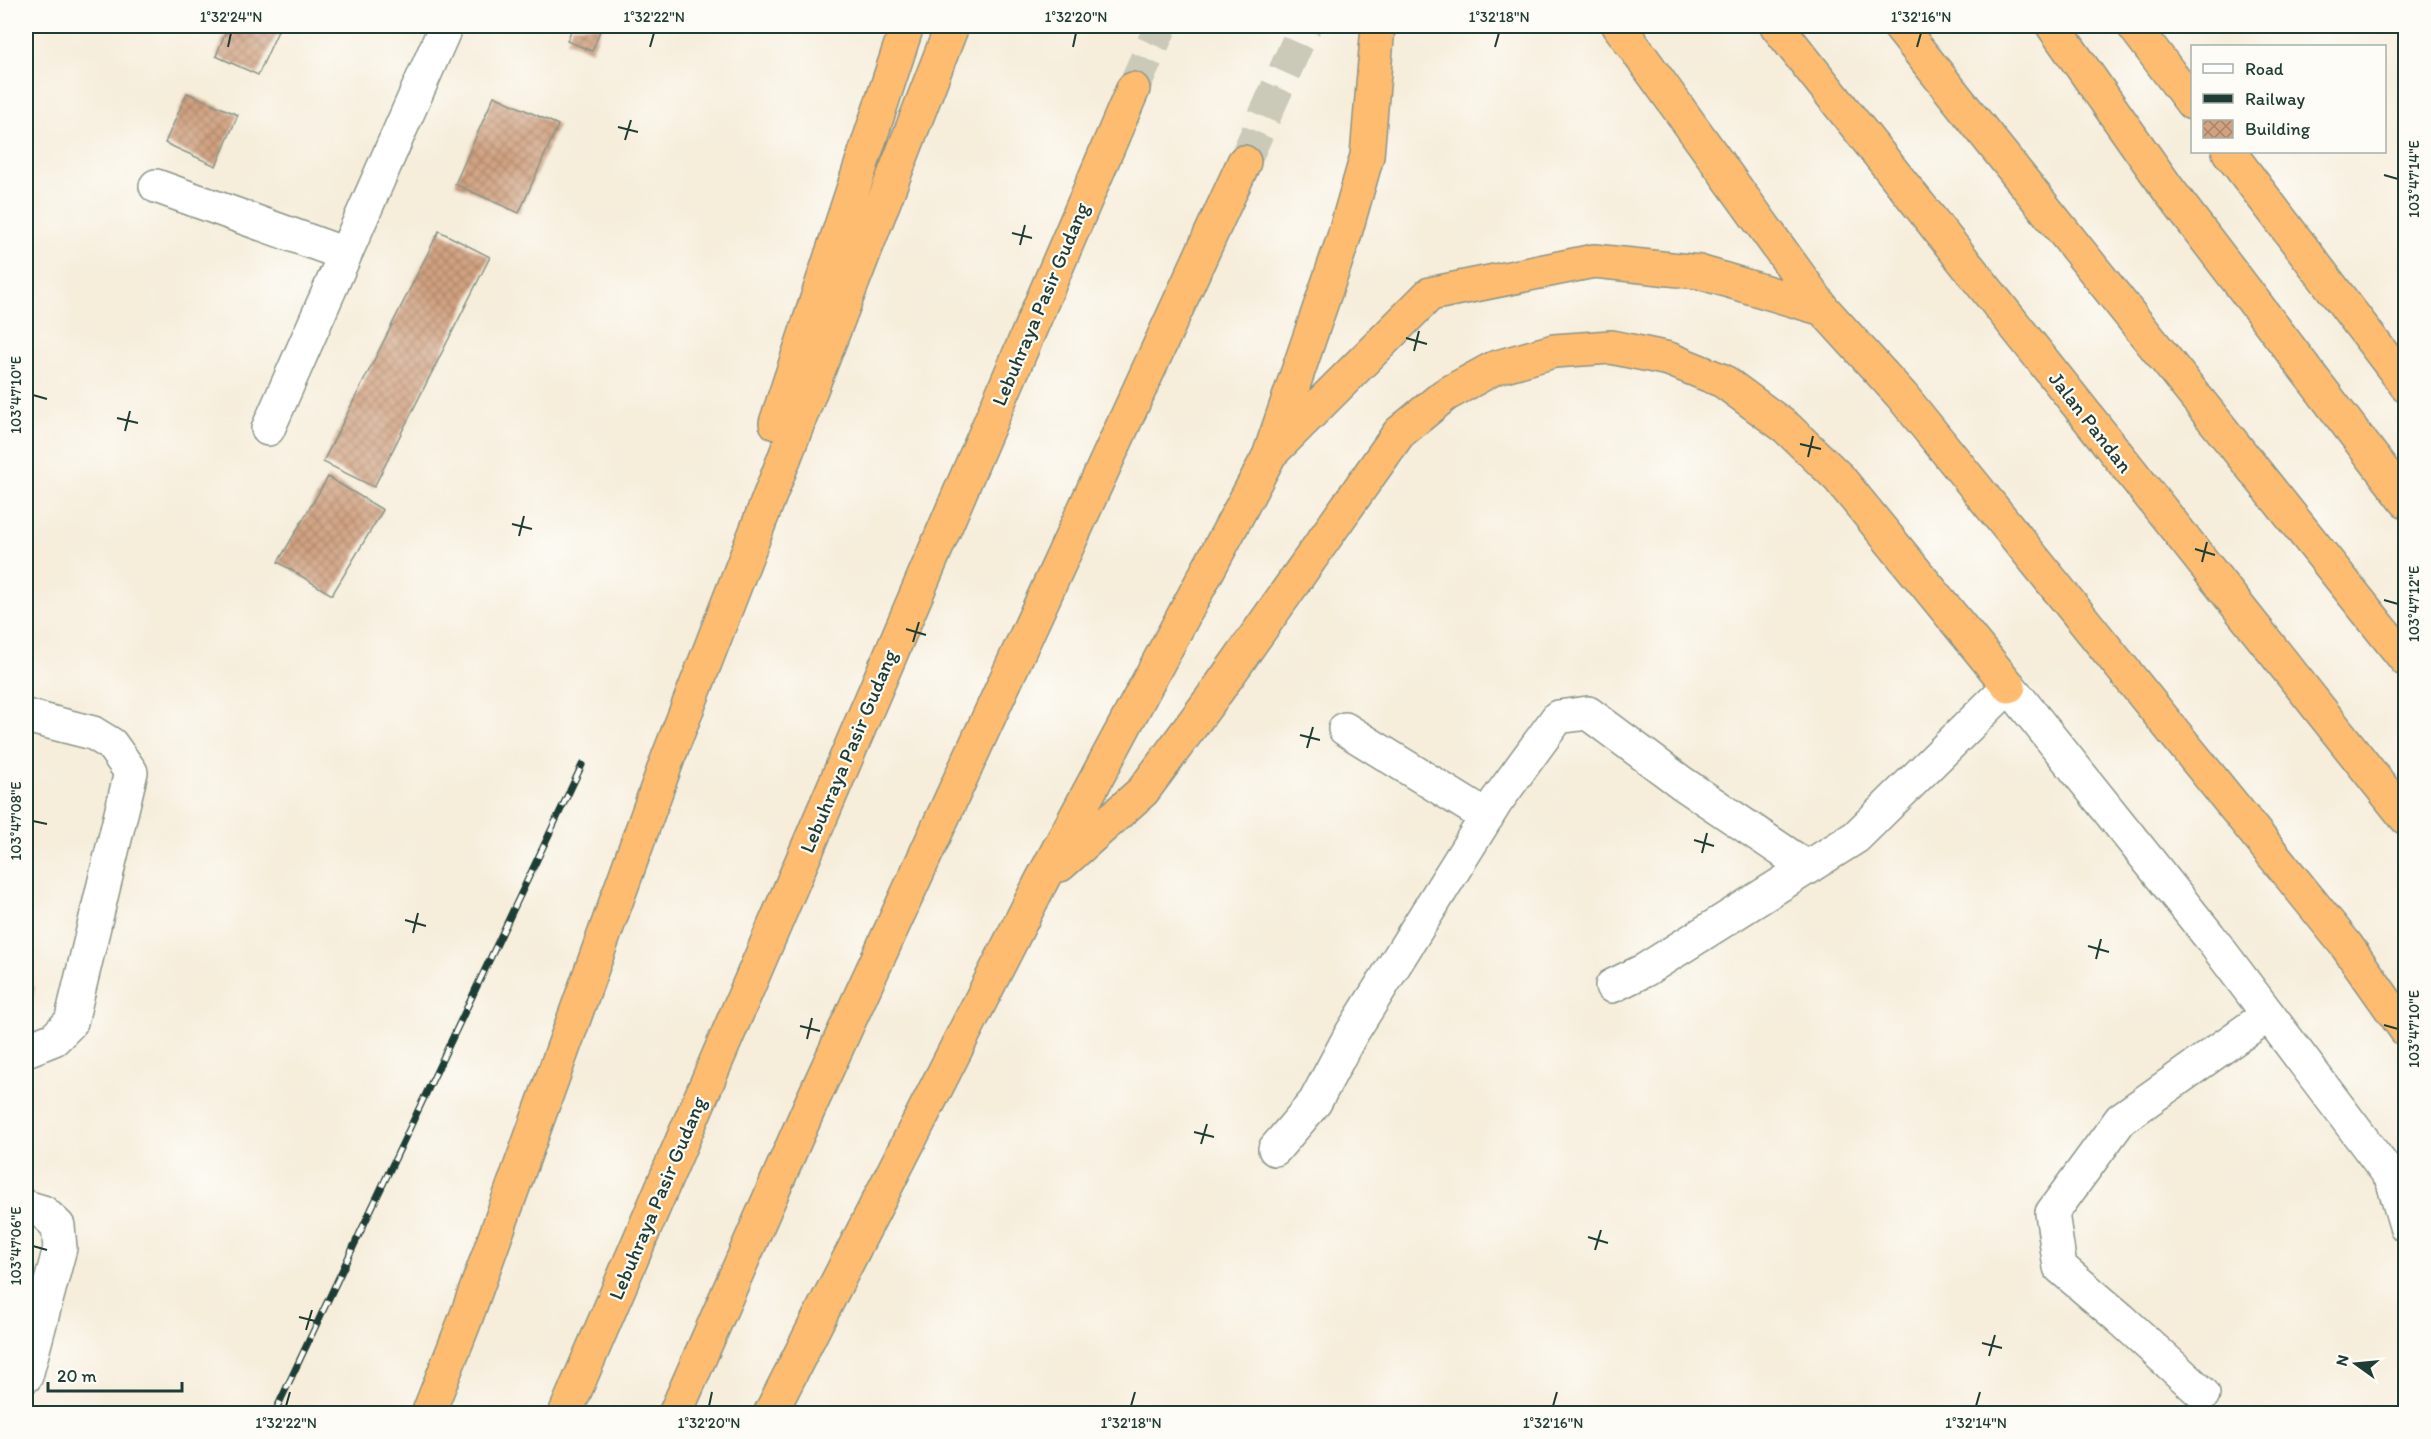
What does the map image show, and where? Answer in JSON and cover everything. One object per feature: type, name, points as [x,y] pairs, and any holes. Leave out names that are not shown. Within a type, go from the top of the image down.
[{"type":"highway","points":[[668,758],[907,26]]},
{"type":"highway","points":[[428,1413],[464,1323],[668,758],[952,26]]},
{"type":"highway","points":[[770,1413],[1042,880],[1269,456],[1343,240],[1367,156],[1378,26]]},
{"type":"highway","points":[[1619,26],[1823,309],[1902,396],[2346,945],[2406,1030]]},
{"type":"highway","name":"Jalan Pandan","points":[[1777,26],[2406,818]]},
{"type":"highway","points":[[1899,26],[2406,660]]},
{"type":"highway","points":[[2053,26],[2168,189],[2406,501]]},
{"type":"highway","points":[[2134,26],[2191,100]]},
{"type":"highway","name":"Lebuhraya Pasir Gudang","points":[[565,1413],[1133,89]]},
{"type":"highway","points":[[2230,153],[2406,385]]},
{"type":"highway","points":[[675,1413],[810,1106],[1244,162]]},
{"type":"highway","points":[[1269,456],[1430,294],[1594,261],[1699,272],[1823,309]]},
{"type":"highway","points":[[1042,880],[1143,791],[1217,691],[1399,433],[1445,395],[1494,368],[1554,351],[1611,347],[1669,359],[1723,381],[1787,428],[1839,478],[2009,686]]},
{"type":"street","points":[[267,429],[446,26]]},
{"type":"street","points":[[156,186],[345,254]]},
{"type":"street","points":[[1612,986],[1645,970],[1856,837],[2009,686],[2209,936],[2399,1190],[2406,1226]]},
{"type":"street","points":[[1275,1149],[1315,1102],[1350,1036],[1487,817],[1558,717],[1588,713],[1682,783],[1808,868]]},
{"type":"street","points":[[26,716],[93,733],[111,744],[131,772],[71,1022],[54,1039],[29,1050],[26,1049]]},
{"type":"street","points":[[1344,729],[1487,817]]},
{"type":"street","points":[[2203,1394],[2121,1318],[2060,1267],[2052,1213],[2121,1119],[2268,1015]]},
{"type":"street","points":[[26,1207],[43,1212],[58,1226],[60,1248],[26,1376]]},
{"type":"building","points":[[228,26],[265,26],[278,31],[258,75],[216,56]]},
{"type":"building","points":[[573,26],[602,26],[592,51],[567,41]]},
{"type":"building","points":[[187,93],[238,115],[216,166],[165,143]]},
{"type":"building","points":[[494,96],[558,125],[519,213],[455,184]]},
{"type":"building","points":[[439,231],[490,257],[374,487],[323,462]]},
{"type":"building","points":[[328,477],[383,510],[332,595],[278,562]]},
{"type":"building","points":[[26,984],[35,987],[26,1020]]},
{"type":"tunnel","points":[[1133,89],[1161,26]]},
{"type":"tunnel","points":[[1244,162],[1305,26]]},
{"type":"railway","points":[[274,1414],[582,765]]}]
